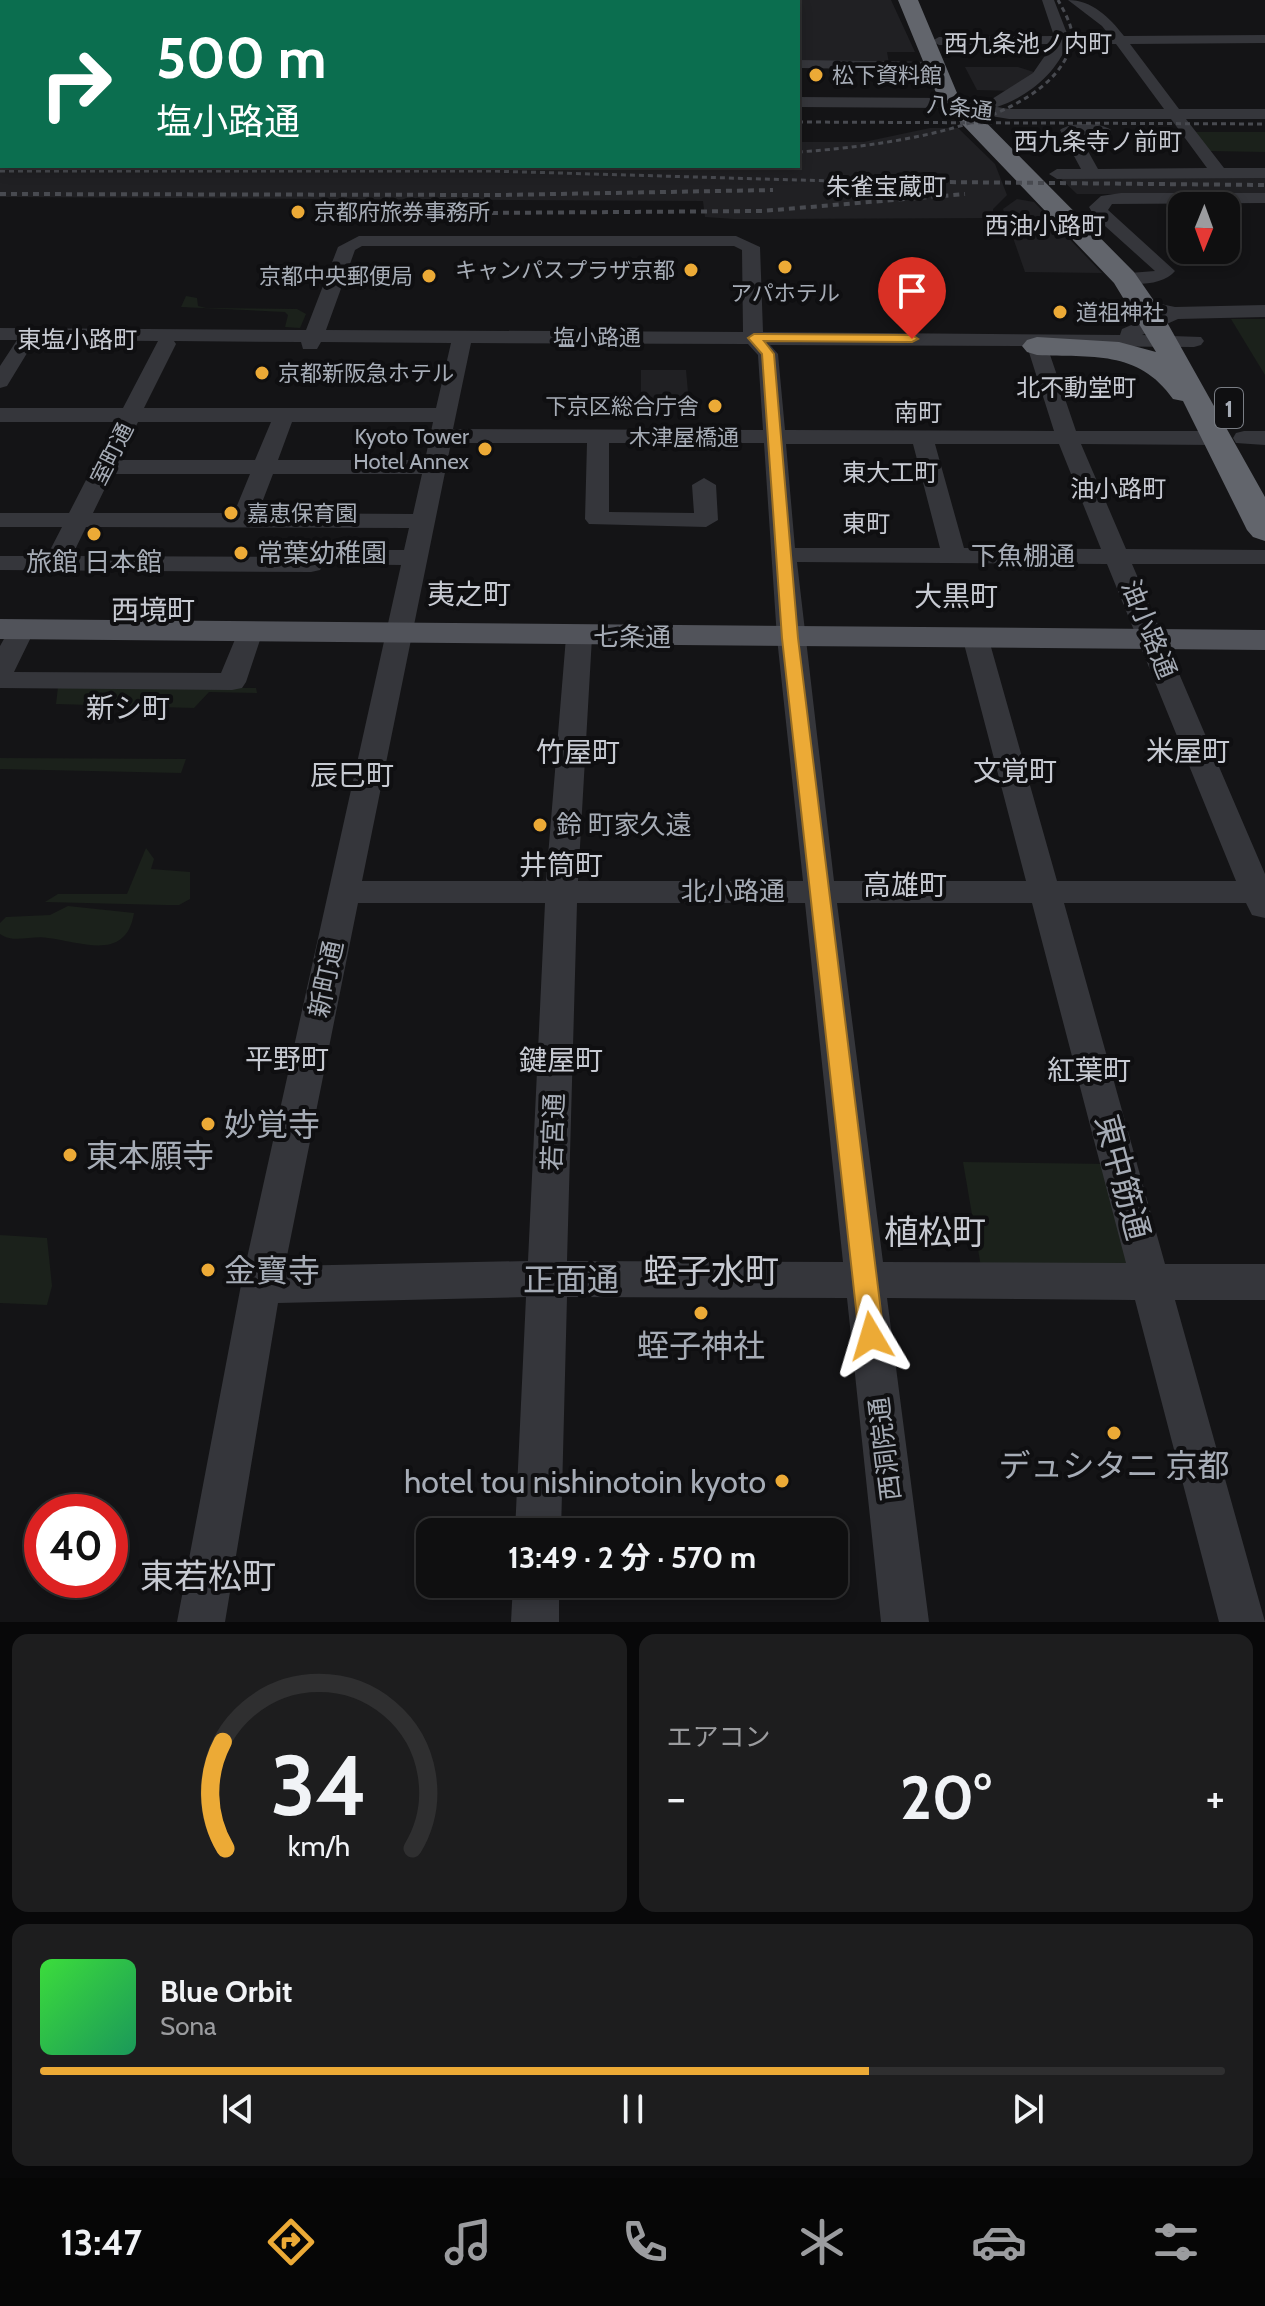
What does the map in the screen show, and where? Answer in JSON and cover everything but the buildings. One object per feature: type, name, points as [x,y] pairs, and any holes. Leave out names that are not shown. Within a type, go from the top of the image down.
[{"type":"highway","name":"1","points":[[908,0],[935,66],[1163,321],[1265,474]]},
{"type":"highway","name":"1","points":[[920,0],[968,104]]},
{"type":"highway","name":"1","points":[[1163,321],[1189,381],[1242,438],[1265,530]]},
{"type":"highway","name":"1","points":[[1038,343],[1121,352],[1159,362],[1175,375],[1203,428],[1242,438]]},
{"type":"main road","name":"七条通","points":[[11,629],[579,637],[1265,640]]},
{"type":"street","points":[[968,104],[1035,78],[1055,55],[1062,40],[1048,0]]},
{"type":"street","points":[[1074,0],[1107,23],[1219,173]]},
{"type":"street","points":[[939,41],[1265,39]]},
{"type":"street","points":[[800,64],[935,66]]},
{"type":"street","name":"八条通","points":[[800,105],[968,104],[1009,114],[1181,121]]},
{"type":"street","name":"八条通","points":[[800,105],[968,104],[1064,124],[1265,116]]},
{"type":"street","points":[[1181,121],[1265,130]]},
{"type":"street","points":[[1064,124],[1092,173]]},
{"type":"street","points":[[1057,174],[1265,173]]},
{"type":"street","points":[[1038,343],[1115,336],[1163,321],[1160,276],[1165,270],[1101,213],[1101,203],[1121,198],[1256,198],[1265,221]]},
{"type":"street","name":"西洞院通","points":[[311,341],[347,247],[359,241],[736,241],[751,247],[757,342],[768,354],[782,555],[818,891],[905,1622]]},
{"type":"street","name":"塩小路通","points":[[0,334],[311,341],[1038,343],[1163,321],[1265,311]]},
{"type":"street","name":"塩小路通","points":[[0,342],[166,344],[311,341]]},
{"type":"street","points":[[0,382],[26,342]]},
{"type":"street","name":"新町通","points":[[201,1622],[261,1285],[461,342]]},
{"type":"street","name":"油小路通","points":[[1038,343],[1067,437],[1262,899]]},
{"type":"street","name":"室町通","points":[[56,563],[166,344]]},
{"type":"street","name":"木津屋橋通","points":[[0,415],[284,415],[598,437],[1242,438]]},
{"type":"street","points":[[243,521],[284,415]]},
{"type":"street","points":[[598,437],[597,519],[706,520],[704,485]]},
{"type":"street","points":[[922,437],[954,555]]},
{"type":"street","points":[[105,467],[434,467]]},
{"type":"street","points":[[0,520],[422,521]]},
{"type":"street","name":"下魚棚通","points":[[782,555],[1265,557]]},
{"type":"street","points":[[0,563],[311,565],[315,557],[414,558]]},
{"type":"street","points":[[0,673],[11,629]]},
{"type":"street","points":[[0,680],[232,682],[250,631]]},
{"type":"street","name":"若宮通","points":[[538,1518],[561,892],[579,637]]},
{"type":"street","name":"東中筋通","points":[[976,640],[1243,1622]]},
{"type":"street","name":"北小路通","points":[[344,892],[1044,892],[1262,899]]},
{"type":"street","name":"正面通","points":[[261,1285],[547,1279],[1265,1282]]},
{"type":"street","points":[[535,1622],[536,1598]]},
{"type":"shaded area","points":[[800,0],[891,0],[915,52],[887,52],[889,63],[800,62]]},
{"type":"shaded area","points":[[965,67],[1018,67],[1037,73],[1014,91],[977,90]]},
{"type":"shaded area","points":[[930,128],[958,128],[995,164],[1007,195],[993,209],[993,218],[734,219],[705,217],[703,201],[0,197],[0,168],[800,168],[800,142],[864,142]]},
{"type":"shaded area","points":[[1195,132],[1265,132],[1265,152],[1209,151]]},
{"type":"shaded area","points":[[1265,175],[1265,194],[1077,194],[1058,176]]},
{"type":"shaded area","points":[[1017,199],[1034,202],[1102,273],[1025,272],[1003,209]]},
{"type":"shaded area","points":[[186,296],[197,298],[198,306],[206,308],[297,309],[306,314],[300,328],[285,327],[288,315],[285,312],[181,307]]},
{"type":"shaded area","points":[[1231,319],[1265,319],[1265,375]]},
{"type":"shaded area","points":[[641,370],[686,370],[689,404],[641,404]]},
{"type":"shaded area","points":[[58,687],[256,688],[257,693],[209,692],[194,708],[56,704]]},
{"type":"shaded area","points":[[0,758],[186,759],[181,773],[0,769]]},
{"type":"shaded area","points":[[146,848],[154,859],[151,869],[190,872],[190,899],[179,905],[45,902],[58,894],[127,894]]},
{"type":"shaded area","points":[[68,906],[134,913],[122,938],[101,945],[42,937],[17,939],[0,934],[0,923],[6,917],[50,915]]},
{"type":"shaded area","points":[[963,1162],[1110,1164],[1136,1269],[981,1267]]},
{"type":"shaded area","points":[[0,1235],[47,1238],[52,1286],[47,1305],[0,1303]]},
{"type":"railway","points":[[968,123],[1028,97],[1055,74],[1072,40],[1067,16],[1058,0]]},
{"type":"railway","points":[[800,122],[968,123]]},
{"type":"railway","points":[[800,152],[910,138],[968,123]]},
{"type":"railway","points":[[968,123],[1265,124]]},
{"type":"railway","points":[[0,171],[491,171],[833,181]]},
{"type":"railway","points":[[829,181],[833,181]]},
{"type":"railway","points":[[833,181],[1265,185]]},
{"type":"railway","points":[[833,181],[900,183]]},
{"type":"railway","points":[[0,194],[501,195],[773,190]]},
{"type":"railway","points":[[481,213],[762,211],[965,194]]},
{"type":"place","name":"松下資料館","points":[[816,75]]},
{"type":"place","name":"京都府旅券事務所","points":[[298,212]]},
{"type":"place","name":"アパホテル","points":[[785,267]]},
{"type":"place","name":"キャンパスプラザ京都","points":[[691,270]]},
{"type":"place","name":"京都中央郵便局","points":[[429,276]]},
{"type":"place","name":"道祖神社","points":[[1060,312]]},
{"type":"place","name":"京都新阪急ホテル","points":[[262,373]]},
{"type":"place","name":"下京区総合庁舎","points":[[715,406]]},
{"type":"place","name":"Kyoto Tower Hotel Annex","points":[[485,449]]},
{"type":"place","name":"嘉恵保育園","points":[[231,513]]},
{"type":"place","name":"旅館 日本館","points":[[94,534]]},
{"type":"place","name":"常葉幼稚園","points":[[241,553]]},
{"type":"place","name":"鈴 町家久遠","points":[[540,825]]},
{"type":"place","name":"妙覚寺","points":[[208,1124]]},
{"type":"place","name":"東本願寺","points":[[70,1155]]},
{"type":"place","name":"金寶寺","points":[[208,1270]]},
{"type":"place","name":"蛭子神社","points":[[701,1313]]},
{"type":"place","name":"デュシタニ 京都","points":[[1114,1433]]},
{"type":"place","name":"hotel tou nishinotoin kyoto","points":[[782,1481]]},
{"type":"district","name":"西九条池ノ内町","points":[[1028,43]]},
{"type":"district","name":"西九条寺ノ前町","points":[[1098,141]]},
{"type":"district","name":"朱雀宝蔵町","points":[[886,186]]},
{"type":"district","name":"西油小路町","points":[[1045,225]]},
{"type":"district","name":"東塩小路町","points":[[77,339]]},
{"type":"district","name":"北不動堂町","points":[[1076,387]]},
{"type":"district","name":"南町","points":[[918,412]]},
{"type":"district","name":"東大工町","points":[[890,472]]},
{"type":"district","name":"油小路町","points":[[1118,488]]},
{"type":"district","name":"東町","points":[[866,523]]},
{"type":"district","name":"夷之町","points":[[469,594]]},
{"type":"district","name":"大黒町","points":[[956,596]]},
{"type":"district","name":"西境町","points":[[153,610]]},
{"type":"district","name":"新シ町","points":[[128,708]]},
{"type":"district","name":"米屋町","points":[[1188,751]]},
{"type":"district","name":"竹屋町","points":[[578,752]]},
{"type":"district","name":"文覚町","points":[[1015,771]]},
{"type":"district","name":"辰巳町","points":[[352,775]]},
{"type":"district","name":"井筒町","points":[[561,865]]},
{"type":"district","name":"高雄町","points":[[905,885]]},
{"type":"district","name":"平野町","points":[[287,1059]]},
{"type":"district","name":"鍵屋町","points":[[561,1060]]},
{"type":"district","name":"紅葉町","points":[[1089,1070]]},
{"type":"district","name":"植松町","points":[[935,1232]]},
{"type":"district","name":"蛭子水町","points":[[711,1271]]},
{"type":"district","name":"東若松町","points":[[208,1576]]},
{"type":"route","points":[[871,1336],[790,638],[768,354],[754,338],[912,339]]}]
